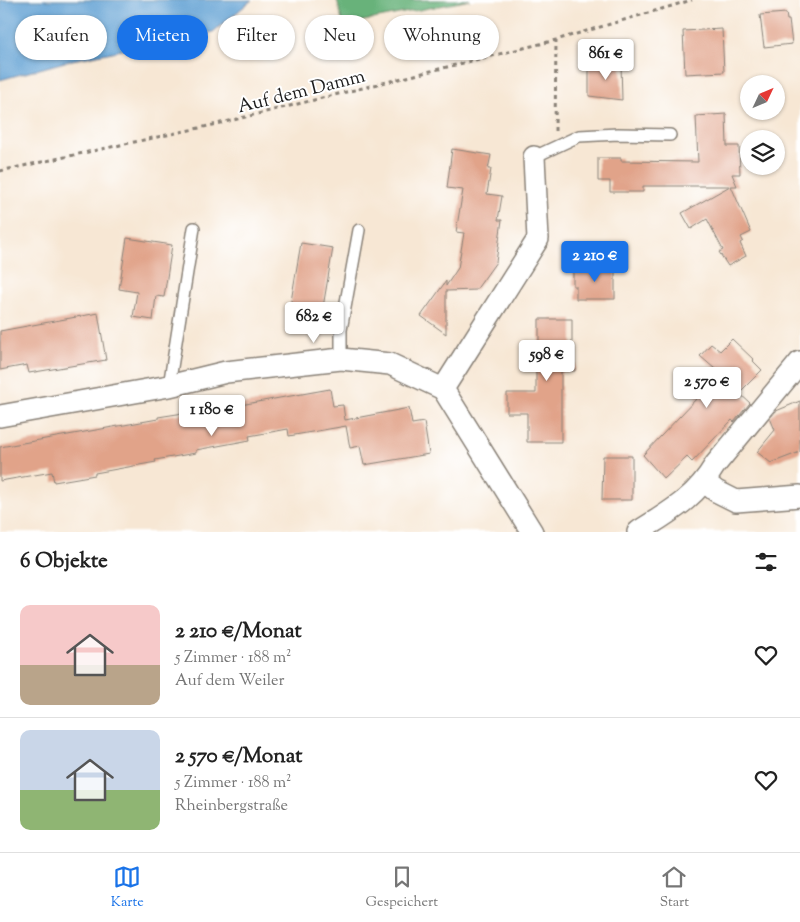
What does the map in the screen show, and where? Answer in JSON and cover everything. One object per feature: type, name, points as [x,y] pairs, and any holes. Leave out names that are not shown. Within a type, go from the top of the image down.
[{"type":"street","points":[[443,390],[538,239],[534,157]]},
{"type":"street","points":[[0,416],[168,386],[226,372],[341,359],[390,364],[443,390],[532,532]]},
{"type":"street","points":[[638,532],[682,504],[705,482],[715,466],[800,362]]},
{"type":"street","points":[[705,482],[716,491],[736,501],[800,496]]},
{"type":"lane","points":[[534,157],[555,149],[579,136],[618,134],[670,135]]},
{"type":"lane","points":[[168,386],[194,228]]},
{"type":"lane","points":[[341,359],[341,330],[359,230]]},
{"type":"path","name":"Auf dem Damm","points":[[0,172],[213,125],[556,40],[692,0]]},
{"type":"path","points":[[555,149],[556,40]]},
{"type":"green space","points":[[337,0],[470,0],[394,15],[384,15],[384,17],[374,19],[374,15],[341,15]]},
{"type":"water","points":[[0,0],[252,0],[234,15],[218,15],[218,28],[208,33],[208,15],[117,15],[117,51],[107,53],[107,15],[15,15],[15,60],[72,60],[0,80]]},
{"type":"building","points":[[786,13],[787,20],[789,20],[792,44],[764,47],[760,15]]},
{"type":"building","points":[[722,29],[724,72],[685,74],[683,31]]},
{"type":"building","points":[[589,63],[621,63],[622,100],[589,96]]},
{"type":"building","points":[[726,114],[727,146],[739,146],[740,174],[732,174],[737,186],[731,186],[751,232],[741,237],[743,241],[740,243],[746,256],[728,266],[719,252],[723,250],[707,219],[691,229],[682,213],[730,186],[643,186],[643,192],[610,192],[610,181],[598,181],[598,158],[621,158],[621,161],[698,162],[696,116]]},
{"type":"building","points":[[452,149],[491,155],[488,169],[491,169],[487,194],[502,196],[498,220],[502,220],[496,262],[476,290],[446,291],[446,334],[421,316],[446,281],[446,286],[458,268],[464,233],[456,232],[463,190],[447,188]]},
{"type":"building","points":[[127,238],[172,245],[164,297],[156,296],[153,320],[133,317],[137,292],[119,289]]},
{"type":"building","points":[[301,243],[333,248],[320,325],[288,319]]},
{"type":"building","points":[[573,267],[615,267],[615,299],[576,299],[576,286],[573,286]]},
{"type":"building","points":[[98,313],[106,360],[29,373],[27,365],[0,370],[0,331]]},
{"type":"building","points":[[539,319],[572,319],[575,371],[561,371],[561,442],[527,442],[527,413],[507,413],[507,393],[536,393],[536,345],[539,345]]},
{"type":"building","points":[[732,339],[762,370],[739,393],[750,403],[734,422],[732,420],[692,462],[687,457],[664,479],[643,455],[698,397],[693,392],[715,369],[700,356],[711,344],[720,351]]},
{"type":"building","points":[[330,389],[333,406],[343,405],[345,420],[409,408],[412,424],[424,422],[429,454],[364,465],[360,446],[350,448],[346,426],[289,436],[288,429],[249,436],[250,440],[196,450],[196,453],[95,473],[95,475],[54,482],[52,472],[0,481],[0,447],[158,419],[158,417],[190,412],[190,414]]},
{"type":"building","points":[[800,401],[800,452],[771,463],[757,452],[775,430],[770,418],[776,411]]},
{"type":"building","points":[[603,456],[632,456],[632,500],[602,500]]}]
